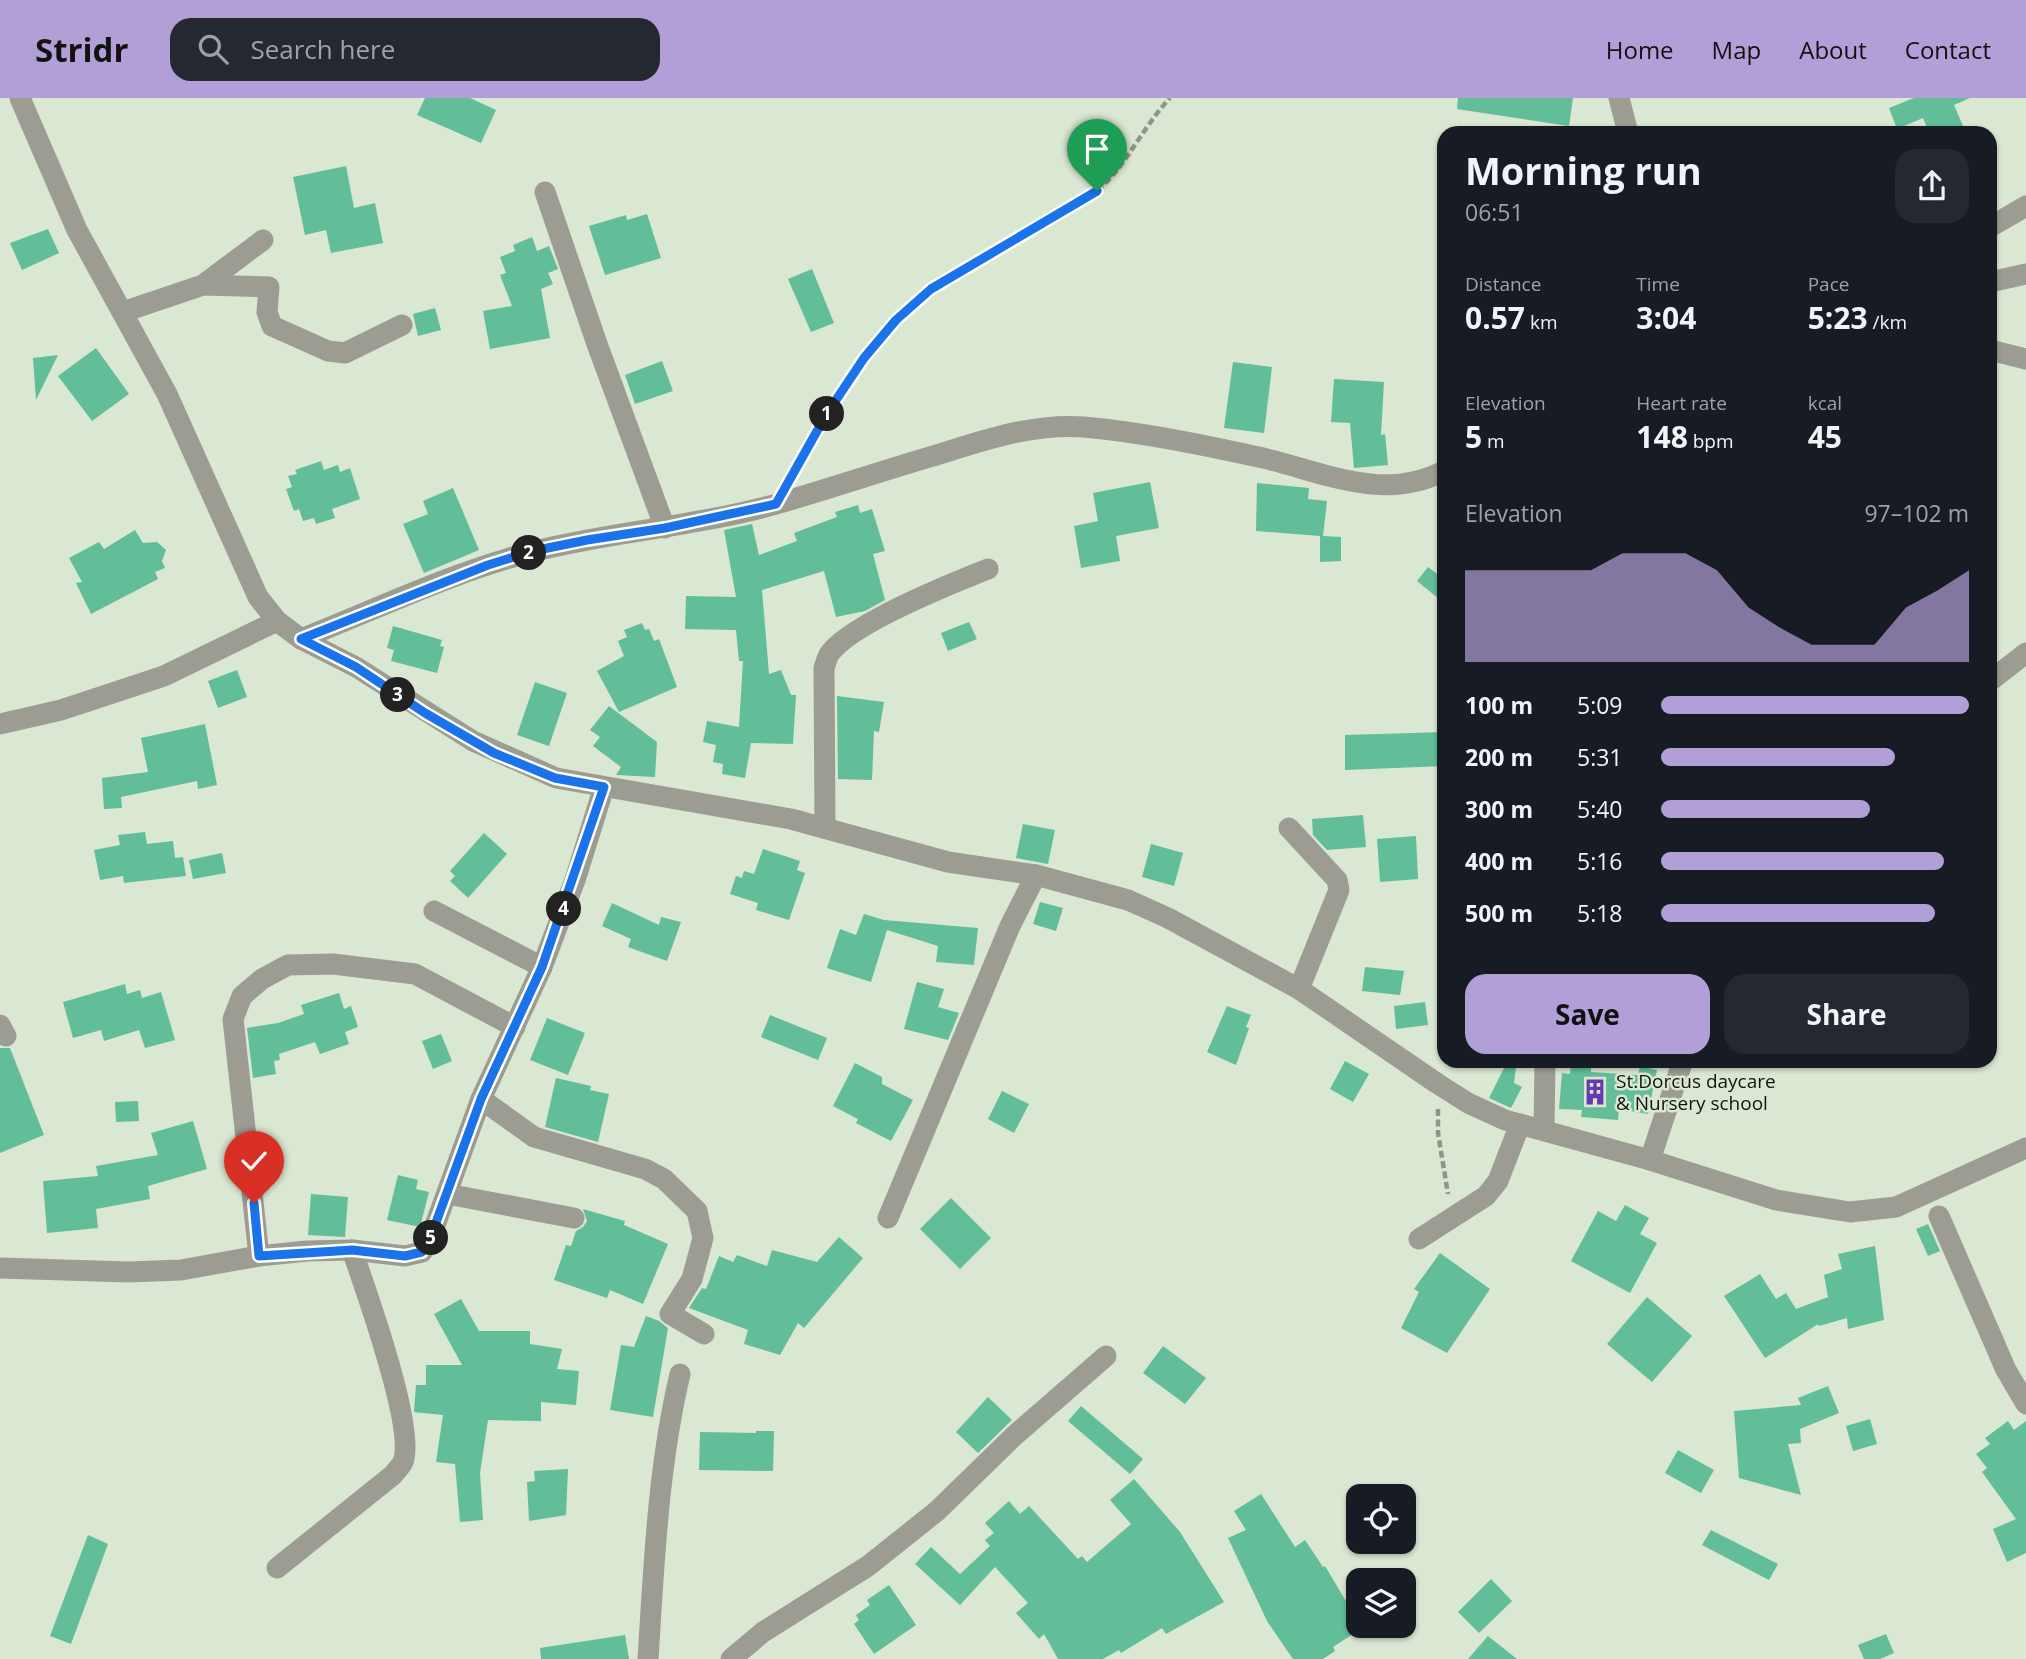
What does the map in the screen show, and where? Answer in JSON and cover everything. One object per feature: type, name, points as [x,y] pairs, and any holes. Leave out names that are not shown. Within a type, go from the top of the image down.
[{"type":"street","points":[[20,98],[77,230],[167,394],[258,597],[277,621],[301,639],[356,667],[425,713],[494,753],[555,778],[717,805],[825,828],[948,862],[1037,875],[1128,900],[1168,918],[1299,989],[1468,1103],[1505,1120],[1650,1160],[1776,1200],[1850,1212],[1896,1207],[2026,1148]]},
{"type":"street","points":[[1619,98],[1626,126]]},
{"type":"street","points":[[545,192],[597,344],[665,528]]},
{"type":"street","points":[[1997,223],[2026,206]]},
{"type":"street","points":[[123,312],[203,285],[262,240]]},
{"type":"street","points":[[1997,280],[2026,274]]},
{"type":"street","points":[[203,285],[268,287],[267,312],[272,326],[328,351],[345,353],[402,325]]},
{"type":"street","points":[[1997,352],[2026,359]]},
{"type":"street","points":[[301,639],[488,565],[533,551],[665,528],[776,504],[962,447],[1034,428],[1082,427],[1152,437],[1255,456],[1362,485],[1405,485],[1428,480],[1437,475]]},
{"type":"street","points":[[825,828],[824,668],[829,654],[851,634],[937,589],[988,569]]},
{"type":"street","points":[[0,724],[61,710],[164,676],[277,621]]},
{"type":"street","points":[[1997,676],[2026,653]]},
{"type":"street","points":[[0,1268],[128,1272],[181,1270],[259,1256],[352,1250],[405,1256],[422,1252],[430,1239],[481,1099],[542,967],[604,787]]},
{"type":"street","points":[[1289,828],[1337,880],[1339,891],[1299,989]]},
{"type":"street","points":[[888,1217],[1010,926],[1037,875]]},
{"type":"street","points":[[435,911],[542,967]]},
{"type":"street","points":[[259,1256],[233,1019],[242,996],[262,979],[288,965],[333,964],[415,974],[515,1027]]},
{"type":"street","points":[[1544,1129],[1545,1068]]},
{"type":"street","points":[[1650,1160],[1681,1068]]},
{"type":"street","points":[[481,1099],[534,1137],[645,1169],[664,1179],[697,1210],[703,1238],[692,1279],[670,1314],[704,1334]]},
{"type":"street","points":[[1419,1239],[1486,1196],[1498,1181],[1520,1124]]},
{"type":"street","points":[[447,1194],[574,1219]]},
{"type":"street","points":[[1939,1216],[1992,1340],[2026,1404]]},
{"type":"street","points":[[277,1568],[393,1475],[403,1463],[405,1450],[395,1388],[379,1329],[352,1250]]},
{"type":"street","points":[[731,1659],[762,1632],[868,1566],[937,1511],[1014,1436],[1106,1356]]},
{"type":"street","points":[[648,1659],[654,1557],[670,1417],[680,1374]]},
{"type":"path","points":[[776,504],[826,415],[864,358],[896,320],[931,289],[1097,191],[1115,176],[1153,116],[1170,98]]},
{"type":"path","points":[[1438,1084],[1438,1133],[1452,1219]]},
{"type":"building","points":[[425,98],[470,98],[496,110],[481,143],[417,115]]},
{"type":"building","points":[[1458,98],[1573,98],[1569,126],[1457,109]]},
{"type":"building","points":[[1914,98],[1970,98],[1954,105],[1963,126],[1926,126],[1923,118],[1904,126],[1896,126],[1889,108]]},
{"type":"building","points":[[346,166],[354,208],[375,203],[383,243],[331,253],[326,230],[305,235],[293,177]]},
{"type":"building","points":[[647,214],[661,258],[605,275],[589,226],[626,215],[627,220]]},
{"type":"building","points":[[48,229],[59,253],[22,270],[10,243]]},
{"type":"building","points":[[532,237],[537,251],[549,246],[558,269],[548,273],[553,284],[541,289],[550,338],[490,349],[483,311],[512,306],[500,275],[506,273],[500,257],[515,251],[513,245]]},
{"type":"building","points":[[812,269],[834,323],[811,332],[788,279]]},
{"type":"building","points":[[435,308],[441,330],[418,336],[413,314]]},
{"type":"building","points":[[96,348],[129,394],[92,421],[58,376]]},
{"type":"building","points":[[58,355],[36,400],[33,358]]},
{"type":"building","points":[[662,361],[673,391],[635,404],[625,375]]},
{"type":"building","points":[[1233,362],[1272,367],[1264,433],[1224,428]]},
{"type":"building","points":[[1334,379],[1384,382],[1381,435],[1385,434],[1388,465],[1354,468],[1350,423],[1331,422]]},
{"type":"building","points":[[321,461],[324,470],[338,465],[340,472],[350,468],[360,499],[332,509],[335,518],[316,524],[314,518],[303,521],[299,509],[294,511],[286,489],[292,487],[288,476],[297,474],[295,470]]},
{"type":"building","points":[[1150,482],[1159,528],[1116,536],[1120,561],[1081,568],[1074,526],[1098,521],[1093,493]]},
{"type":"building","points":[[1257,483],[1309,488],[1308,499],[1327,501],[1323,536],[1341,537],[1341,561],[1320,562],[1320,536],[1256,531]]},
{"type":"building","points":[[453,488],[479,550],[424,573],[403,524],[428,514],[423,501]]},
{"type":"building","points":[[858,505],[860,513],[872,509],[885,551],[873,554],[885,600],[865,611],[836,617],[824,571],[762,590],[769,674],[781,670],[791,695],[796,695],[793,744],[751,743],[745,778],[722,774],[723,764],[713,762],[716,745],[703,742],[707,721],[739,727],[743,661],[739,661],[736,630],[685,629],[686,596],[736,597],[724,530],[752,524],[759,555],[797,541],[794,533],[837,517],[835,512]]},
{"type":"building","points":[[135,530],[143,543],[157,542],[166,550],[162,561],[165,568],[155,572],[158,579],[91,614],[76,583],[82,582],[69,558],[99,542],[104,549]]},
{"type":"building","points":[[1428,567],[1437,574],[1437,597],[1417,581]]},
{"type":"building","points":[[969,622],[977,639],[948,651],[941,633]]},
{"type":"building","points":[[642,623],[645,630],[649,629],[654,641],[659,639],[677,687],[619,712],[597,671],[624,656],[618,641],[627,637],[624,630]]},
{"type":"building","points":[[393,626],[442,640],[440,646],[444,647],[437,673],[391,661],[394,650],[387,648]]},
{"type":"building","points":[[237,670],[247,697],[218,708],[208,681]]},
{"type":"building","points":[[535,682],[567,693],[549,746],[517,735]]},
{"type":"building","points":[[837,696],[884,702],[879,732],[874,731],[872,780],[838,779]]},
{"type":"building","points":[[609,706],[657,742],[655,777],[616,775],[621,767],[593,746],[600,737],[590,730]]},
{"type":"building","points":[[205,724],[217,785],[198,789],[197,781],[121,797],[122,808],[104,809],[102,778],[148,772],[141,738]]},
{"type":"building","points":[[1437,732],[1437,766],[1345,770],[1345,735]]},
{"type":"building","points":[[1363,815],[1366,847],[1327,850],[1313,835],[1312,819]]},
{"type":"building","points":[[1023,824],[1055,830],[1048,864],[1016,858]]},
{"type":"building","points":[[145,832],[147,844],[173,841],[175,858],[183,857],[186,876],[124,883],[123,876],[100,880],[94,850],[120,845],[118,835]]},
{"type":"building","points":[[484,833],[507,854],[468,898],[450,881],[455,876],[450,871]]},
{"type":"building","points":[[1416,836],[1418,879],[1380,882],[1377,839]]},
{"type":"building","points":[[1151,844],[1183,853],[1174,886],[1142,877]]},
{"type":"building","points":[[763,849],[800,861],[797,870],[805,873],[789,920],[756,910],[758,903],[730,894],[736,876],[742,878],[744,871],[754,874]]},
{"type":"building","points":[[222,853],[226,873],[193,879],[189,860]]},
{"type":"building","points":[[1040,902],[1063,908],[1056,931],[1033,924]]},
{"type":"building","points":[[612,903],[659,925],[661,917],[681,922],[667,961],[628,947],[631,939],[602,926]]},
{"type":"building","points":[[864,914],[884,920],[978,928],[974,965],[936,962],[938,946],[887,930],[871,982],[827,968],[840,929],[856,935]]},
{"type":"building","points":[[1365,967],[1404,971],[1400,995],[1362,991]]},
{"type":"building","points":[[917,982],[944,989],[938,1007],[959,1013],[948,1040],[904,1029]]},
{"type":"building","points":[[125,984],[127,994],[140,990],[142,998],[161,992],[175,1040],[145,1048],[139,1030],[104,1041],[101,1030],[73,1038],[63,1002]]},
{"type":"building","points":[[339,993],[344,1009],[351,1006],[358,1027],[345,1032],[349,1044],[320,1054],[315,1042],[279,1054],[280,1060],[274,1061],[276,1074],[253,1078],[247,1028],[278,1023],[304,1014],[301,1005]]},
{"type":"building","points":[[1425,1002],[1428,1025],[1396,1029],[1394,1006]]},
{"type":"building","points":[[1227,1006],[1251,1015],[1236,1065],[1207,1052]]},
{"type":"building","points":[[770,1015],[827,1038],[818,1060],[761,1037]]},
{"type":"building","points":[[547,1018],[585,1033],[568,1075],[530,1060]]},
{"type":"building","points":[[441,1034],[452,1061],[433,1069],[422,1041]]},
{"type":"building","points":[[0,1048],[10,1048],[44,1135],[0,1153]]},
{"type":"building","points":[[1345,1061],[1369,1074],[1353,1102],[1330,1089]]},
{"type":"building","points":[[855,1063],[882,1077],[882,1084],[913,1100],[891,1141],[856,1123],[858,1119],[833,1106]]},
{"type":"building","points":[[1504,1068],[1516,1068],[1514,1083],[1522,1087],[1511,1108],[1489,1098]]},
{"type":"building","name":"St.Dorcus daycare & Nursery school","points":[[1571,1068],[1591,1068],[1591,1072],[1638,1075],[1640,1068],[1657,1070],[1648,1114],[1619,1109],[1618,1120],[1581,1117],[1582,1110],[1559,1109],[1562,1073],[1570,1074]]},
{"type":"building","points":[[556,1078],[591,1086],[590,1090],[609,1094],[598,1142],[545,1127]]},
{"type":"building","points":[[1002,1091],[1029,1104],[1014,1133],[988,1119]]},
{"type":"building","points":[[138,1101],[139,1121],[116,1122],[115,1102]]},
{"type":"building","points":[[193,1121],[207,1169],[148,1186],[150,1199],[96,1209],[98,1228],[47,1233],[43,1181],[98,1176],[96,1166],[158,1155],[151,1133]]},
{"type":"building","points":[[398,1175],[418,1180],[416,1189],[429,1192],[420,1227],[387,1220]]},
{"type":"building","points":[[311,1194],[348,1197],[345,1237],[308,1235]]},
{"type":"building","points":[[951,1198],[991,1238],[960,1269],[920,1229]]},
{"type":"building","points":[[1625,1205],[1649,1218],[1640,1234],[1657,1243],[1630,1293],[1571,1261],[1598,1211],[1616,1221]]},
{"type":"building","points":[[583,1209],[625,1221],[624,1225],[668,1244],[643,1304],[610,1290],[607,1298],[554,1280],[566,1245],[571,1246],[576,1231],[587,1221]]},
{"type":"building","points":[[1928,1224],[1940,1251],[1928,1256],[1916,1229]]},
{"type":"building","points":[[839,1237],[863,1258],[804,1328],[798,1323],[780,1355],[744,1344],[748,1330],[689,1308],[702,1288],[706,1289],[719,1256],[733,1262],[737,1255],[767,1266],[772,1250],[817,1262]]},
{"type":"building","points":[[1875,1246],[1884,1320],[1848,1329],[1847,1318],[1819,1326],[1818,1324],[1765,1358],[1724,1296],[1760,1274],[1776,1299],[1786,1293],[1796,1309],[1828,1297],[1824,1275],[1842,1269],[1838,1254]]},
{"type":"building","points":[[1440,1253],[1490,1289],[1447,1353],[1401,1328],[1419,1292],[1414,1289]]},
{"type":"building","points":[[1647,1297],[1692,1336],[1652,1382],[1607,1344]]},
{"type":"building","points":[[461,1299],[479,1331],[530,1331],[530,1344],[562,1349],[557,1369],[579,1371],[576,1405],[541,1402],[541,1421],[488,1420],[480,1473],[483,1520],[460,1522],[455,1464],[436,1462],[443,1415],[414,1412],[416,1385],[426,1385],[426,1365],[462,1365],[434,1314]]},
{"type":"building","points":[[646,1316],[668,1328],[653,1417],[610,1410],[621,1345],[634,1347]]},
{"type":"building","points":[[1163,1346],[1206,1378],[1185,1404],[1143,1373]]},
{"type":"building","points":[[1828,1386],[1839,1413],[1800,1429],[1801,1443],[1788,1444],[1801,1495],[1739,1478],[1734,1411],[1801,1405],[1798,1398]]},
{"type":"building","points":[[988,1397],[1012,1420],[978,1453],[956,1432]]},
{"type":"building","points":[[1081,1406],[1143,1459],[1130,1474],[1068,1421]]},
{"type":"building","points":[[1870,1419],[1877,1444],[1853,1451],[1846,1426]]},
{"type":"building","points":[[2008,1421],[2014,1430],[2026,1421],[2026,1553],[2007,1562],[1993,1529],[2016,1519],[1982,1472],[1987,1468],[1976,1454],[1990,1444],[1985,1438]]},
{"type":"building","points":[[774,1431],[773,1471],[699,1470],[700,1432]]},
{"type":"building","points":[[1678,1450],[1714,1470],[1701,1493],[1665,1473]]},
{"type":"building","points":[[568,1469],[566,1515],[529,1521],[527,1482],[535,1481],[534,1471]]},
{"type":"building","points":[[1134,1479],[1180,1532],[1224,1602],[1166,1634],[1162,1628],[1121,1653],[1119,1650],[1103,1659],[1058,1659],[1044,1634],[1039,1639],[1016,1613],[1028,1603],[995,1567],[960,1605],[915,1564],[931,1547],[960,1574],[990,1546],[985,1540],[994,1533],[985,1523],[1009,1501],[1020,1514],[1029,1506],[1078,1559],[1082,1556],[1087,1562],[1131,1524],[1110,1500]]},
{"type":"building","points":[[1261,1494],[1295,1547],[1305,1540],[1323,1567],[1325,1566],[1346,1601],[1347,1638],[1333,1647],[1335,1651],[1323,1659],[1293,1659],[1267,1621],[1228,1538],[1246,1530],[1234,1511]]},
{"type":"building","points":[[1711,1530],[1778,1564],[1769,1580],[1702,1545]]},
{"type":"building","points":[[88,1535],[108,1544],[71,1644],[50,1636]]},
{"type":"building","points":[[1491,1579],[1512,1601],[1479,1633],[1458,1612]]},
{"type":"building","points":[[889,1585],[916,1625],[874,1654],[854,1624],[859,1620],[856,1615],[870,1605],[867,1600]]},
{"type":"building","points":[[1886,1634],[1894,1653],[1880,1659],[1864,1659],[1858,1645]]},
{"type":"building","points":[[625,1635],[629,1659],[541,1659],[540,1648]]},
{"type":"building","points":[[1488,1636],[1517,1659],[1468,1659]]},
{"type":"place","name":"St.Dorcus daycare & Nursery school","points":[[1595,1092]]},
{"type":"route","points":[[254,1203],[259,1256],[307,1251],[352,1250],[405,1256],[422,1252],[430,1239],[481,1099],[542,967],[575,880],[604,787],[555,778],[494,753],[425,713],[356,667],[301,639],[488,565],[533,551],[665,528],[776,504],[826,415],[864,358],[896,320],[931,289],[1097,191]]}]
